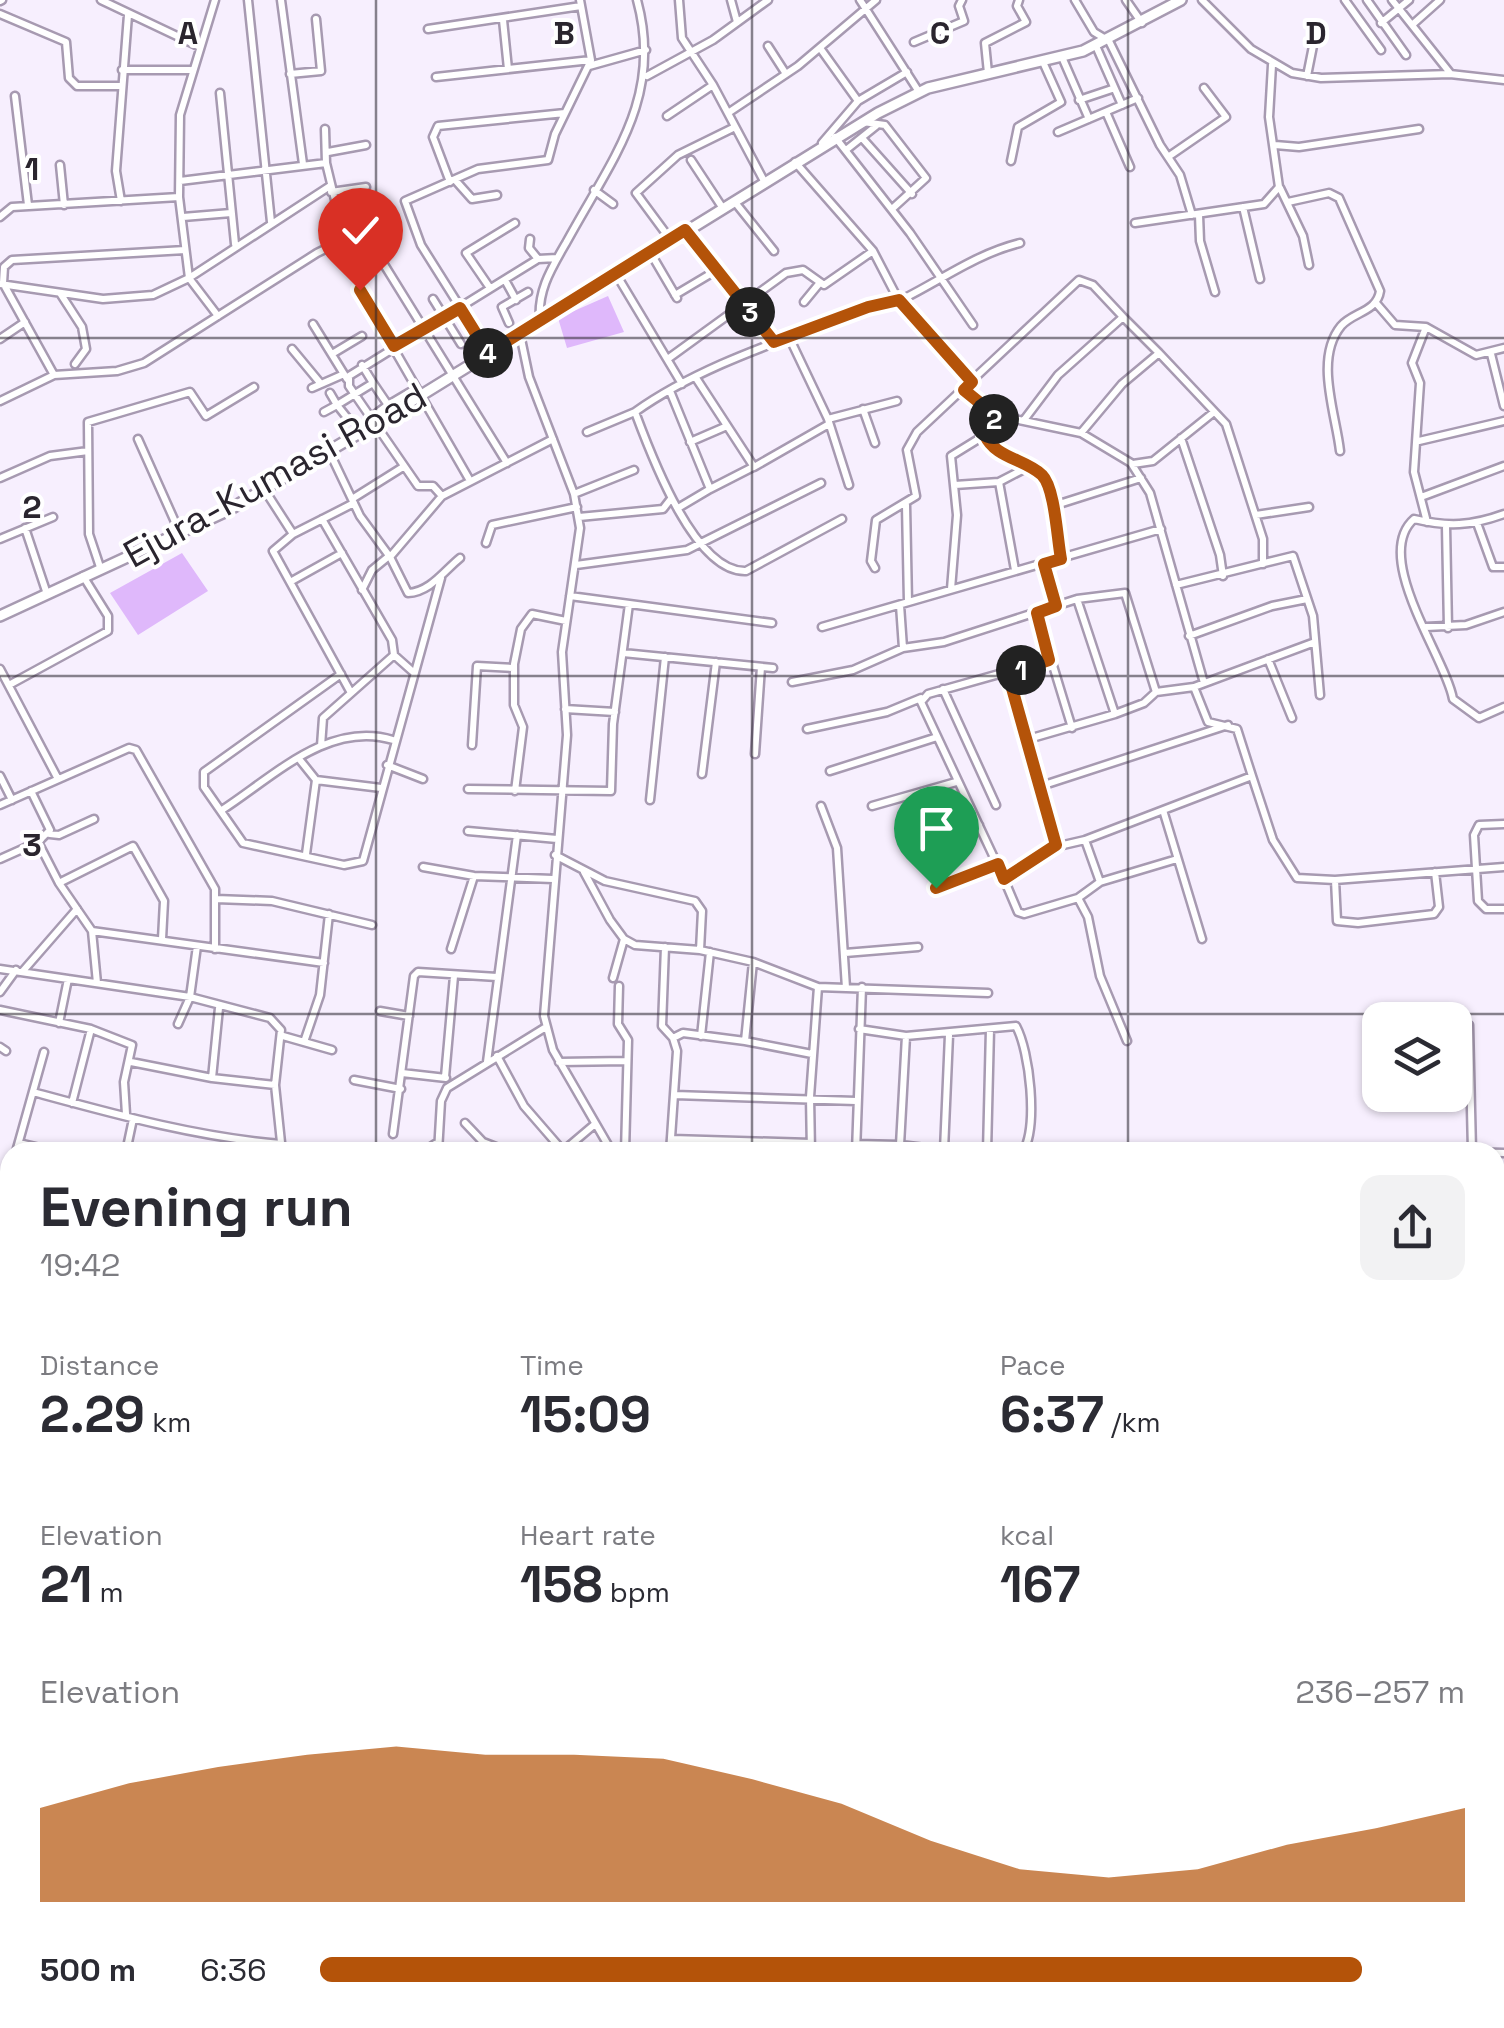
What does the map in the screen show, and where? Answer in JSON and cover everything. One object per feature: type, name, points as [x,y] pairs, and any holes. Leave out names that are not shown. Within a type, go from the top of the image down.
[{"type":"main road","name":"Ejura-Kumasi Road","points":[[0,616],[180,534],[264,489],[540,322],[834,136],[919,92],[1062,58],[1109,41],[1181,0]]},
{"type":"street","points":[[101,0],[198,46]]},
{"type":"street","points":[[215,0],[180,116],[178,196],[189,278],[218,316]]},
{"type":"street","points":[[248,0],[249,47],[271,222]]},
{"type":"street","points":[[281,0],[304,164]]},
{"type":"street","points":[[540,322],[541,294],[635,111],[646,77],[646,50],[637,0]]},
{"type":"street","points":[[679,0],[680,26],[690,54],[714,85],[764,181]]},
{"type":"street","points":[[731,0],[737,22]]},
{"type":"street","points":[[646,77],[690,54],[768,0]]},
{"type":"street","points":[[728,112],[786,74],[820,48],[863,4],[876,0]]},
{"type":"street","points":[[914,42],[964,21],[959,6],[962,0]]},
{"type":"street","points":[[988,74],[984,43],[1026,22],[1016,6],[1019,0]]},
{"type":"street","points":[[1075,0],[1094,32],[1109,41],[1183,182],[1215,292]]},
{"type":"street","points":[[1126,0],[1142,23]]},
{"type":"street","points":[[1202,0],[1272,65],[1307,76],[1450,74],[1504,80]]},
{"type":"street","points":[[1345,0],[1381,50]]},
{"type":"street","points":[[1367,0],[1406,55]]},
{"type":"street","points":[[1392,0],[1450,74]]},
{"type":"street","points":[[1381,23],[1409,0]]},
{"type":"street","points":[[1412,25],[1440,0]]},
{"type":"street","points":[[428,30],[503,20],[581,3],[590,63],[554,134],[548,160],[478,170],[409,197],[404,208],[488,353]]},
{"type":"street","points":[[863,4],[919,92]]},
{"type":"street","points":[[0,14],[66,42],[69,78],[77,86],[120,86]]},
{"type":"street","points":[[121,201],[116,171],[128,15]]},
{"type":"street","points":[[290,74],[321,70],[316,19]]},
{"type":"street","points":[[503,20],[508,69]]},
{"type":"street","points":[[768,46],[786,74]]},
{"type":"street","points":[[1096,46],[1122,105]]},
{"type":"street","points":[[1307,76],[1313,46]]},
{"type":"street","points":[[820,48],[858,101]]},
{"type":"street","points":[[436,77],[590,63],[646,50]]},
{"type":"street","points":[[1062,58],[1090,119]]},
{"type":"street","points":[[1012,161],[1018,126],[1061,102],[1043,62]]},
{"type":"street","points":[[1272,65],[1268,117],[1279,187],[1288,202],[1309,265]]},
{"type":"street","points":[[122,70],[191,70]]},
{"type":"street","points":[[822,143],[858,101],[907,72]]},
{"type":"street","points":[[667,116],[714,85]]},
{"type":"street","points":[[1168,157],[1226,117],[1204,88]]},
{"type":"street","points":[[1079,100],[1112,89]]},
{"type":"street","points":[[220,93],[235,244]]},
{"type":"street","points":[[15,96],[28,205]]},
{"type":"street","points":[[1058,132],[1138,98]]},
{"type":"street","points":[[1106,112],[1130,167]]},
{"type":"street","points":[[497,195],[472,199],[453,182],[434,136],[438,126],[567,113]]},
{"type":"street","points":[[862,122],[868,126],[880,123]]},
{"type":"street","points":[[846,150],[880,123]]},
{"type":"street","points":[[880,123],[926,178],[892,209]]},
{"type":"street","points":[[670,240],[636,194],[678,154],[735,127]]},
{"type":"street","points":[[326,128],[330,189],[344,237]]},
{"type":"street","points":[[1275,146],[1299,147],[1419,129]]},
{"type":"street","points":[[834,136],[892,209],[973,325]]},
{"type":"street","points":[[862,138],[912,194]]},
{"type":"street","points":[[328,152],[366,146]]},
{"type":"street","points":[[691,160],[722,207]]},
{"type":"street","points":[[794,161],[873,251],[899,300],[972,382]]},
{"type":"street","points":[[180,181],[326,163]]},
{"type":"street","points":[[60,165],[64,205]]},
{"type":"street","points":[[2,283],[103,300],[142,298],[189,278],[235,244],[330,189],[366,187]]},
{"type":"street","points":[[1135,223],[1271,200],[1279,187]]},
{"type":"street","points":[[594,190],[612,204]]},
{"type":"street","points":[[1288,202],[1329,193],[1343,203],[1379,285],[1376,303],[1343,323],[1331,343],[1328,380],[1340,451]]},
{"type":"street","points":[[0,217],[12,206],[178,196]]},
{"type":"street","points":[[733,200],[774,251]]},
{"type":"street","points":[[1243,207],[1260,279]]},
{"type":"street","points":[[182,217],[232,213]]},
{"type":"street","points":[[490,288],[466,252],[516,222]]},
{"type":"street","points":[[685,230],[774,342]]},
{"type":"street","points":[[0,401],[54,375],[116,371],[144,362],[352,233],[367,237],[456,374],[507,463]]},
{"type":"street","points":[[530,239],[529,248],[538,259]]},
{"type":"street","points":[[587,432],[774,342],[868,307],[899,300],[978,255],[1020,243]]},
{"type":"street","points":[[54,375],[2,283],[4,268],[12,260],[185,250]]},
{"type":"street","points":[[650,251],[676,297],[717,270]]},
{"type":"street","points":[[804,302],[818,285],[873,251]]},
{"type":"street","points":[[312,388],[346,377],[538,259],[557,258]]},
{"type":"street","points":[[669,358],[796,269],[818,285]]},
{"type":"street","points":[[615,272],[682,384]]},
{"type":"street","points":[[505,280],[516,300]]},
{"type":"street","points":[[874,568],[876,520],[886,510],[906,505],[916,496],[909,443],[1079,280],[1093,285],[1226,424],[1256,515],[1265,550],[1263,564]]},
{"type":"street","points":[[360,290],[469,479]]},
{"type":"street","points":[[59,292],[85,339],[86,349],[75,364]]},
{"type":"street","points":[[509,322],[502,308],[528,292]]},
{"type":"street","points":[[432,298],[461,344]]},
{"type":"street","points":[[1376,303],[1395,324],[1426,327],[1476,356],[1504,348]]},
{"type":"street","points":[[1024,420],[1058,375],[1123,316]]},
{"type":"street","points":[[0,339],[25,322]]},
{"type":"street","points":[[313,324],[371,422],[403,467],[418,486],[433,486],[442,496]]},
{"type":"street","points":[[1426,327],[1412,360],[1420,378],[1419,442],[1414,472],[1427,522]]},
{"type":"street","points":[[520,334],[528,376],[574,494],[579,517],[576,565],[562,652],[562,792],[552,879],[546,1027],[559,1062],[606,1142]]},
{"type":"street","points":[[332,354],[362,336]]},
{"type":"street","points":[[789,337],[828,422],[849,486]]},
{"type":"street","points":[[292,350],[321,384]]},
{"type":"street","points":[[1082,432],[1122,384],[1160,353]]},
{"type":"street","points":[[1491,354],[1504,406]]},
{"type":"street","points":[[362,365],[388,405]]},
{"type":"street","points":[[696,378],[754,467]]},
{"type":"street","points":[[324,412],[373,383]]},
{"type":"street","points":[[102,571],[88,534],[87,426],[93,420],[190,392],[208,416],[254,387]]},
{"type":"street","points":[[964,390],[996,416],[1082,432],[1132,463],[1142,478],[1161,529],[1204,683]]},
{"type":"street","points":[[670,391],[710,490]]},
{"type":"street","points":[[371,422],[388,405],[410,392]]},
{"type":"street","points":[[330,393],[349,420]]},
{"type":"street","points":[[678,508],[828,422],[896,401]]},
{"type":"street","points":[[863,409],[875,443]]},
{"type":"street","points":[[635,412],[670,500],[728,568],[746,571],[842,519]]},
{"type":"street","points":[[1132,463],[1148,464],[1214,412]]},
{"type":"street","points":[[951,589],[955,486],[951,456],[985,435],[996,416]]},
{"type":"street","points":[[1419,442],[1504,421]]},
{"type":"street","points":[[690,442],[726,426]]},
{"type":"street","points":[[985,435],[990,445],[1042,475],[1053,506],[1061,559]]},
{"type":"street","points":[[1181,438],[1220,555],[1223,576]]},
{"type":"street","points":[[138,439],[180,534]]},
{"type":"street","points":[[362,592],[372,570],[442,496],[553,439]]},
{"type":"street","points":[[0,478],[50,456],[88,451]]},
{"type":"street","points":[[329,451],[353,501],[408,593],[419,592],[441,578],[460,558]]},
{"type":"street","points":[[1421,497],[1504,466]]},
{"type":"street","points":[[350,690],[274,551],[293,534],[353,501],[403,467]]},
{"type":"street","points":[[955,486],[999,482],[1026,468]]},
{"type":"street","points":[[574,494],[634,470]]},
{"type":"street","points":[[1053,506],[1142,478]]},
{"type":"street","points":[[576,565],[667,555],[704,544],[821,482]]},
{"type":"street","points":[[999,482],[1014,570]]},
{"type":"street","points":[[264,489],[293,534]]},
{"type":"street","points":[[579,517],[663,510],[670,500]]},
{"type":"street","points":[[903,648],[906,505]]},
{"type":"street","points":[[486,544],[492,525],[577,507]]},
{"type":"street","points":[[1256,515],[1309,507]]},
{"type":"street","points":[[1504,514],[1477,524],[1446,526],[1411,521],[1403,541],[1409,598],[1454,701],[1478,718],[1504,707]]},
{"type":"street","points":[[0,539],[52,518]]},
{"type":"street","points":[[322,519],[392,640],[394,655],[412,672]]},
{"type":"street","points":[[1477,524],[1493,568],[1504,567]]},
{"type":"street","points":[[1446,526],[1448,628]]},
{"type":"street","points":[[25,528],[48,594]]},
{"type":"street","points":[[822,627],[1161,529]]},
{"type":"street","points":[[1265,550],[1276,560]]},
{"type":"street","points":[[290,582],[342,552]]},
{"type":"street","points":[[1176,585],[1292,556],[1316,642],[1320,695]]},
{"type":"street","points":[[1044,564],[1056,606]]},
{"type":"street","points":[[8,686],[108,631],[108,616],[83,575]]},
{"type":"street","points":[[341,674],[204,772],[204,786],[243,843],[360,864],[441,578]]},
{"type":"street","points":[[792,682],[853,670],[903,648],[918,648],[1078,599],[1127,594],[1156,692]]},
{"type":"street","points":[[570,596],[772,623]]},
{"type":"street","points":[[1078,599],[1115,714]]},
{"type":"street","points":[[1189,636],[1272,606],[1307,599]]},
{"type":"street","points":[[468,789],[612,792],[615,712],[629,604]]},
{"type":"street","points":[[1424,627],[1448,628],[1504,612]]},
{"type":"street","points":[[1037,613],[1072,728]]},
{"type":"street","points":[[515,791],[523,727],[514,705],[514,668],[528,616],[566,621]]},
{"type":"street","points":[[905,630],[918,648]]},
{"type":"street","points":[[1025,740],[1115,714],[1144,702],[1156,692],[1204,683],[1316,642]]},
{"type":"street","points":[[624,653],[773,668]]},
{"type":"street","points":[[320,746],[324,718],[350,690],[394,655]]},
{"type":"street","points":[[650,800],[666,657]]},
{"type":"street","points":[[1268,659],[1292,718]]},
{"type":"street","points":[[807,729],[887,712],[943,689],[1049,660]]},
{"type":"street","points":[[702,774],[716,662]]},
{"type":"street","points":[[472,744],[477,666],[514,668]]},
{"type":"street","points":[[755,754],[761,667]]},
{"type":"street","points":[[0,669],[58,778]]},
{"type":"street","points":[[1008,674],[1056,845]]},
{"type":"street","points":[[1194,686],[1208,722],[1237,729],[1274,840],[1294,876],[1309,881],[1335,880],[1504,867]]},
{"type":"street","points":[[943,689],[996,805]]},
{"type":"street","points":[[922,698],[920,705],[934,738],[1018,912],[1078,898],[1100,882],[1177,860]]},
{"type":"street","points":[[565,709],[615,712]]},
{"type":"street","points":[[1038,787],[1228,725]]},
{"type":"street","points":[[222,810],[320,746],[352,734],[393,740]]},
{"type":"street","points":[[830,770],[934,738]]},
{"type":"street","points":[[0,806],[129,748],[136,750],[211,880],[216,899],[215,949]]},
{"type":"street","points":[[300,760],[316,780],[381,788]]},
{"type":"street","points":[[387,765],[423,778]]},
{"type":"street","points":[[0,776],[12,800]]},
{"type":"street","points":[[1004,879],[1056,845],[1085,840],[1252,776]]},
{"type":"street","points":[[306,854],[316,780]]},
{"type":"street","points":[[872,806],[956,782]]},
{"type":"street","points":[[31,791],[50,834]]},
{"type":"street","points":[[821,806],[836,848],[846,988]]},
{"type":"street","points":[[1163,810],[1202,939]]},
{"type":"street","points":[[0,858],[50,834],[59,835],[94,819]]},
{"type":"street","points":[[1504,824],[1474,830],[1480,904],[1504,909]]},
{"type":"street","points":[[906,846],[979,825]]},
{"type":"street","points":[[468,831],[557,839]]},
{"type":"street","points":[[487,1062],[517,836]]},
{"type":"street","points":[[1085,840],[1100,882]]},
{"type":"street","points":[[38,842],[59,883],[92,930],[97,983]]},
{"type":"street","points":[[59,883],[133,846],[164,901],[162,939]]},
{"type":"street","points":[[555,855],[605,881],[695,900],[702,911],[705,951],[702,1036]]},
{"type":"street","points":[[936,888],[998,864]]},
{"type":"street","points":[[422,867],[474,876],[552,879]]},
{"type":"street","points":[[584,872],[624,940],[753,962],[818,988],[988,993]]},
{"type":"street","points":[[1335,880],[1337,921],[1358,923],[1434,914],[1439,907],[1435,872]]},
{"type":"street","points":[[452,949],[474,876]]},
{"type":"street","points":[[1078,898],[1088,916],[1100,976],[1126,1040]]},
{"type":"street","points":[[216,899],[272,900],[372,925]]},
{"type":"street","points":[[0,992],[76,909]]},
{"type":"street","points":[[304,1042],[320,995],[329,914]]},
{"type":"street","points":[[92,930],[324,963]]},
{"type":"street","points":[[614,978],[624,940]]},
{"type":"street","points":[[178,1024],[190,997],[197,946]]},
{"type":"street","points":[[665,947],[661,1020],[677,1051],[672,1142]]},
{"type":"street","points":[[845,953],[918,947]]},
{"type":"street","points":[[745,1041],[753,962]]},
{"type":"street","points":[[0,969],[190,997],[220,1008],[270,1018],[283,1036],[332,1050]]},
{"type":"street","points":[[393,1134],[418,972],[497,977]]},
{"type":"street","points":[[451,1085],[445,1077],[454,976]]},
{"type":"street","points":[[59,1022],[68,979]]},
{"type":"street","points":[[619,986],[618,1024],[628,1040],[625,1142]]},
{"type":"street","points":[[811,1142],[810,1097],[818,988]]},
{"type":"street","points":[[856,1142],[862,988]]},
{"type":"street","points":[[212,1078],[220,1008]]},
{"type":"street","points":[[0,1010],[91,1028],[132,1045],[132,1062],[124,1082],[130,1116],[127,1142]]},
{"type":"street","points":[[380,1012],[409,1016]]},
{"type":"street","points":[[859,1029],[906,1036],[1016,1026],[1025,1044],[1029,1122],[1025,1142]]},
{"type":"street","points":[[436,1142],[441,1101],[451,1085],[546,1027]]},
{"type":"street","points":[[72,1103],[91,1028]]},
{"type":"street","points":[[988,1142],[990,1029]]},
{"type":"street","points":[[673,1038],[683,1033],[812,1054]]},
{"type":"street","points":[[944,1142],[950,1035]]},
{"type":"street","points":[[281,1142],[276,1085],[283,1036]]},
{"type":"street","points":[[900,1142],[906,1036]]},
{"type":"street","points":[[19,1142],[44,1052]]},
{"type":"street","points":[[496,1056],[524,1106],[554,1142]]},
{"type":"street","points":[[559,1062],[627,1061]]},
{"type":"street","points":[[132,1062],[212,1078],[276,1085]]},
{"type":"street","points":[[402,1073],[445,1077]]},
{"type":"street","points":[[354,1080],[401,1089]]},
{"type":"street","points":[[33,1092],[244,1142]]},
{"type":"street","points":[[675,1094],[856,1101]]},
{"type":"street","points":[[1467,1142],[1468,1112]]},
{"type":"street","points":[[465,1122],[482,1142]]},
{"type":"street","points":[[574,1142],[595,1124]]},
{"type":"street","points":[[672,1139],[776,1142]]},
{"type":"shaded area","points":[[608,296],[624,332],[567,348],[558,318]]},
{"type":"shaded area","points":[[182,553],[208,591],[138,635],[110,593]]},
{"type":"route","points":[[360,290],[394,346],[460,308],[488,353],[685,230],[774,342],[868,307],[899,300],[972,382],[964,390],[996,416],[985,435],[990,445],[1042,475],[1053,501],[1061,559],[1044,564],[1056,606],[1037,613],[1049,660],[1008,674],[1056,845],[1004,879],[998,864],[936,888]]}]
